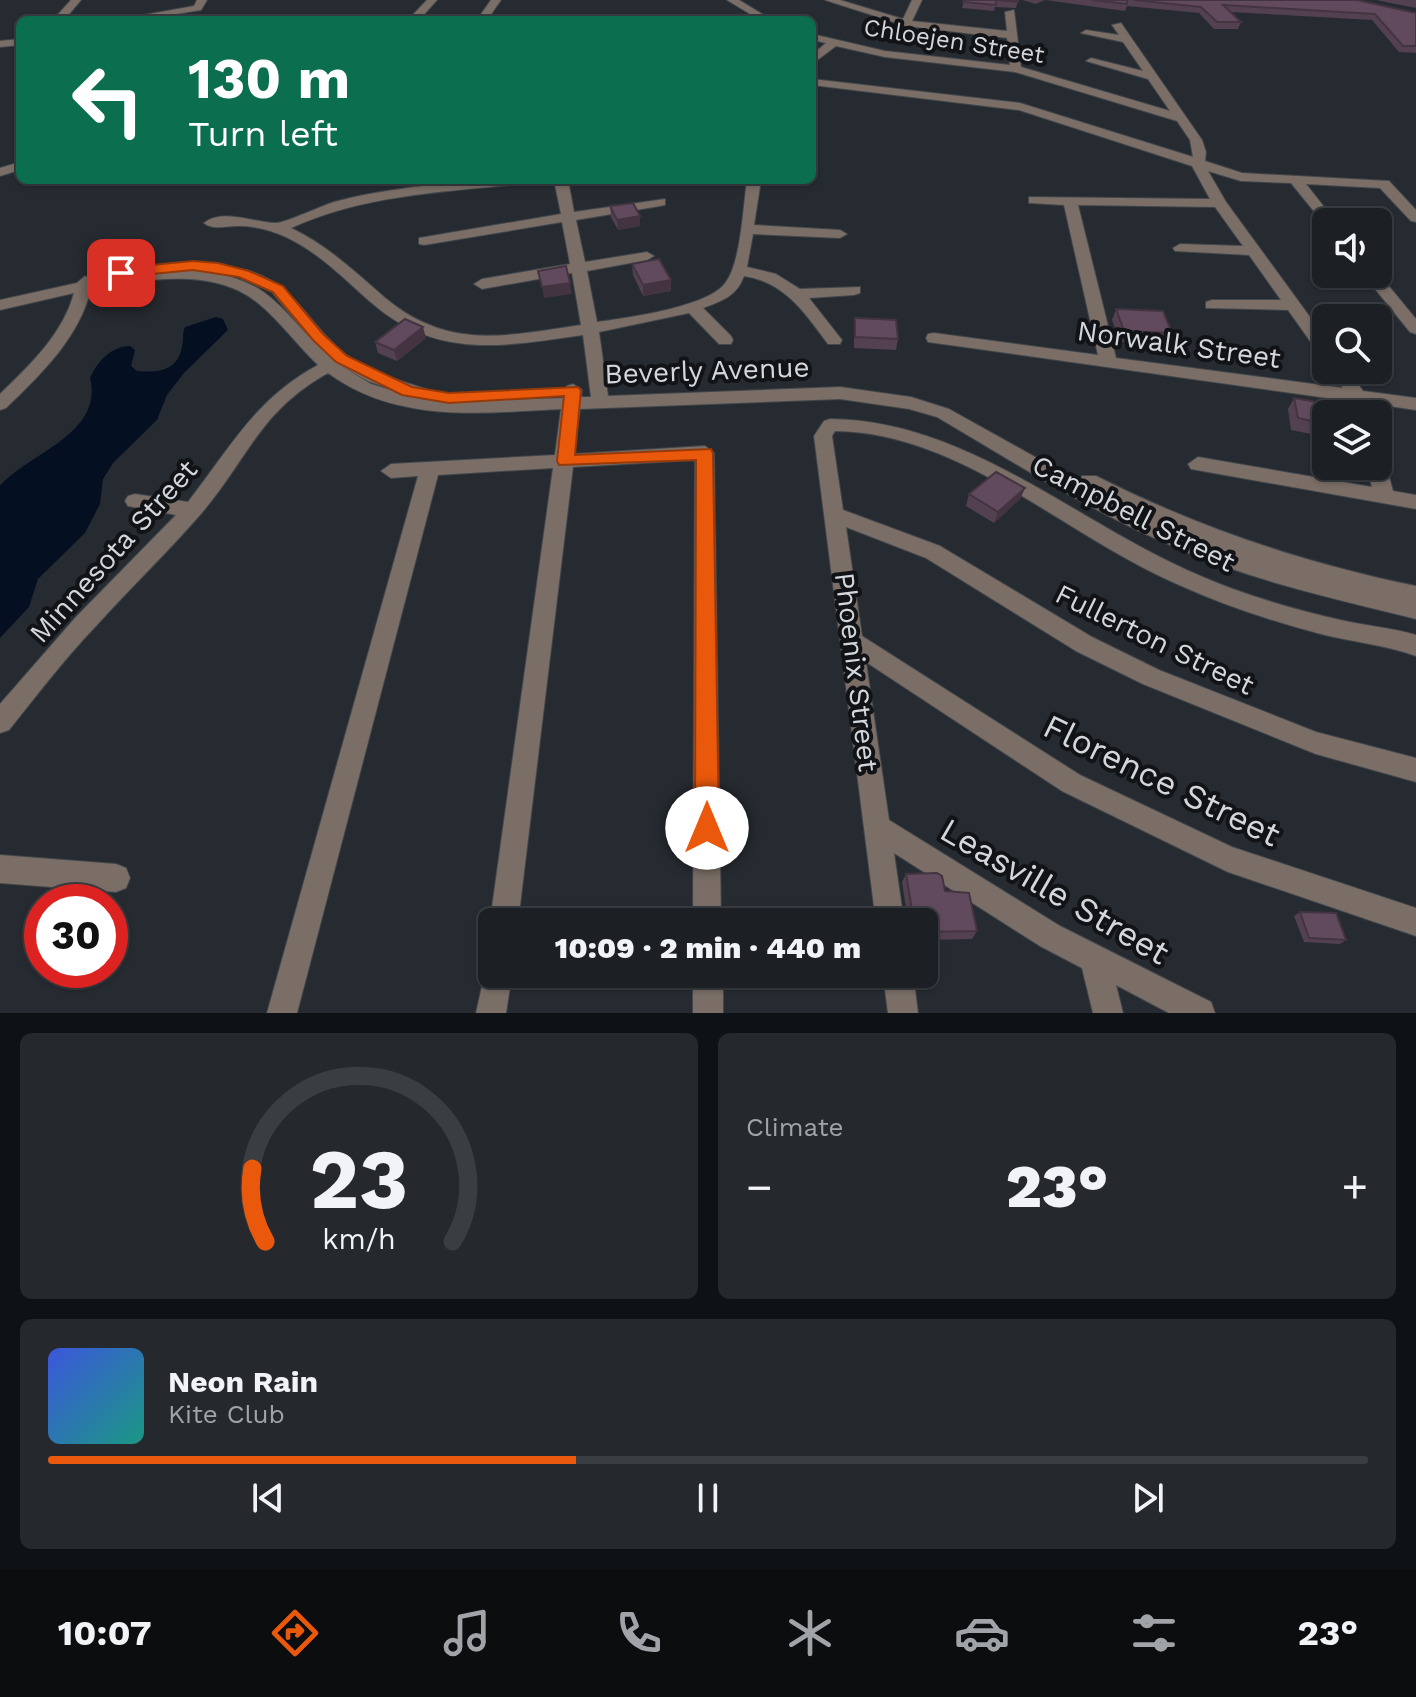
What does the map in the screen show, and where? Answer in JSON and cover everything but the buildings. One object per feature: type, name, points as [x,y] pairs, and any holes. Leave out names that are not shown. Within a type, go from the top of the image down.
[{"type":"street","points":[[62,16],[76,0]]},
{"type":"street","points":[[417,16],[432,0]]},
{"type":"street","points":[[732,0],[760,16]]},
{"type":"street","points":[[830,0],[906,23],[1012,35]]},
{"type":"street","points":[[906,23],[917,0]]},
{"type":"street","points":[[127,16],[199,4]]},
{"type":"street","points":[[1010,12],[1016,69]]},
{"type":"street","points":[[1117,25],[1199,146],[1198,164],[1219,203],[1312,331]]},
{"type":"street","points":[[1086,33],[1124,39]]},
{"type":"street","name":"Chloejen Street","points":[[816,38],[934,61],[1016,69],[1181,118]]},
{"type":"street","points":[[816,58],[833,43]]},
{"type":"street","points":[[1091,61],[1150,76]]},
{"type":"street","points":[[816,82],[1020,107],[1241,177],[1384,184],[1416,218]]},
{"type":"street","points":[[1296,181],[1318,208]]},
{"type":"street","points":[[282,227],[314,211],[339,204],[489,184]]},
{"type":"street","points":[[562,184],[590,327],[599,395]]},
{"type":"street","points":[[211,223],[228,220],[282,227],[320,248],[392,311],[423,330],[455,339],[496,340],[693,308],[725,293],[731,287],[737,270],[753,184]]},
{"type":"street","points":[[1034,200],[1219,203]]},
{"type":"street","points":[[1070,201],[1108,360]]},
{"type":"street","points":[[424,241],[660,202]]},
{"type":"street","points":[[746,229],[840,234]]},
{"type":"street","points":[[1180,248],[1254,251]]},
{"type":"street","points":[[482,284],[647,256]]},
{"type":"street","points":[[737,270],[774,276],[798,294],[834,340]]},
{"type":"street","name":"Beverly Avenue","points":[[0,296],[153,276],[203,278],[243,287],[261,297],[369,392],[403,403],[446,408],[599,395],[837,382],[913,391],[949,406],[1116,495],[1234,548],[1286,565],[1416,595]]},
{"type":"street","points":[[0,404],[42,363],[65,332],[84,284]]},
{"type":"street","name":"Beverly Avenue","points":[[0,305],[84,284]]},
{"type":"street","points":[[1382,288],[1416,329]]},
{"type":"street","points":[[798,294],[854,290]]},
{"type":"street","points":[[1212,305],[1294,305]]},
{"type":"street","points":[[693,308],[725,340]]},
{"type":"street","name":"Norwalk Street","points":[[934,338],[1416,404]]},
{"type":"street","name":"Minnesota Street","points":[[0,722],[84,623],[193,510],[226,467],[246,434],[273,404],[296,384],[334,363]]},
{"type":"street","points":[[1349,384],[1358,400]]},
{"type":"street","name":"Beverly Avenue","points":[[599,395],[840,393],[911,403],[943,413],[1115,511],[1185,543],[1283,578],[1416,610]]},
{"type":"street","points":[[506,908],[572,397]]},
{"type":"street","name":"Campbell Street","points":[[830,425],[847,422],[879,428],[948,450],[1180,576],[1230,596],[1348,633],[1408,642],[1416,646]]},
{"type":"street","name":"Phoenix Street","points":[[830,425],[823,436],[888,908]]},
{"type":"street","points":[[391,471],[705,453],[707,908]]},
{"type":"street","points":[[1198,464],[1416,502]]},
{"type":"street","points":[[282,1013],[430,469]]},
{"type":"street","points":[[1380,480],[1384,495]]},
{"type":"street","points":[[135,501],[193,510]]},
{"type":"street","name":"Fullerton Street","points":[[836,515],[933,552],[1084,644],[1151,677],[1316,743],[1416,770]]},
{"type":"street","name":"Florence Street","points":[[853,642],[1071,783],[1228,859],[1416,922]]},
{"type":"street","name":"Leasville Street","points":[[877,827],[1050,936],[1200,1013]]},
{"type":"street","points":[[0,869],[116,878]]},
{"type":"street","points":[[1094,959],[1108,1013]]},
{"type":"street","points":[[491,1013],[495,988]]},
{"type":"street","points":[[708,988],[708,1013]]},
{"type":"street","points":[[900,988],[903,1013]]},
{"type":"water","points":[[216,317],[223,319],[228,330],[184,373],[167,395],[157,420],[113,463],[103,479],[100,504],[85,533],[38,579],[29,607],[0,638],[0,486],[75,428],[86,414],[91,397],[90,378],[106,356],[116,349],[130,346],[135,350],[131,366],[137,371],[166,369],[180,354],[185,327]]},
{"type":"route","points":[[121,273],[193,266],[218,267],[244,274],[278,289],[341,359],[408,391],[449,398],[573,390],[565,461],[705,453],[707,828]]}]
